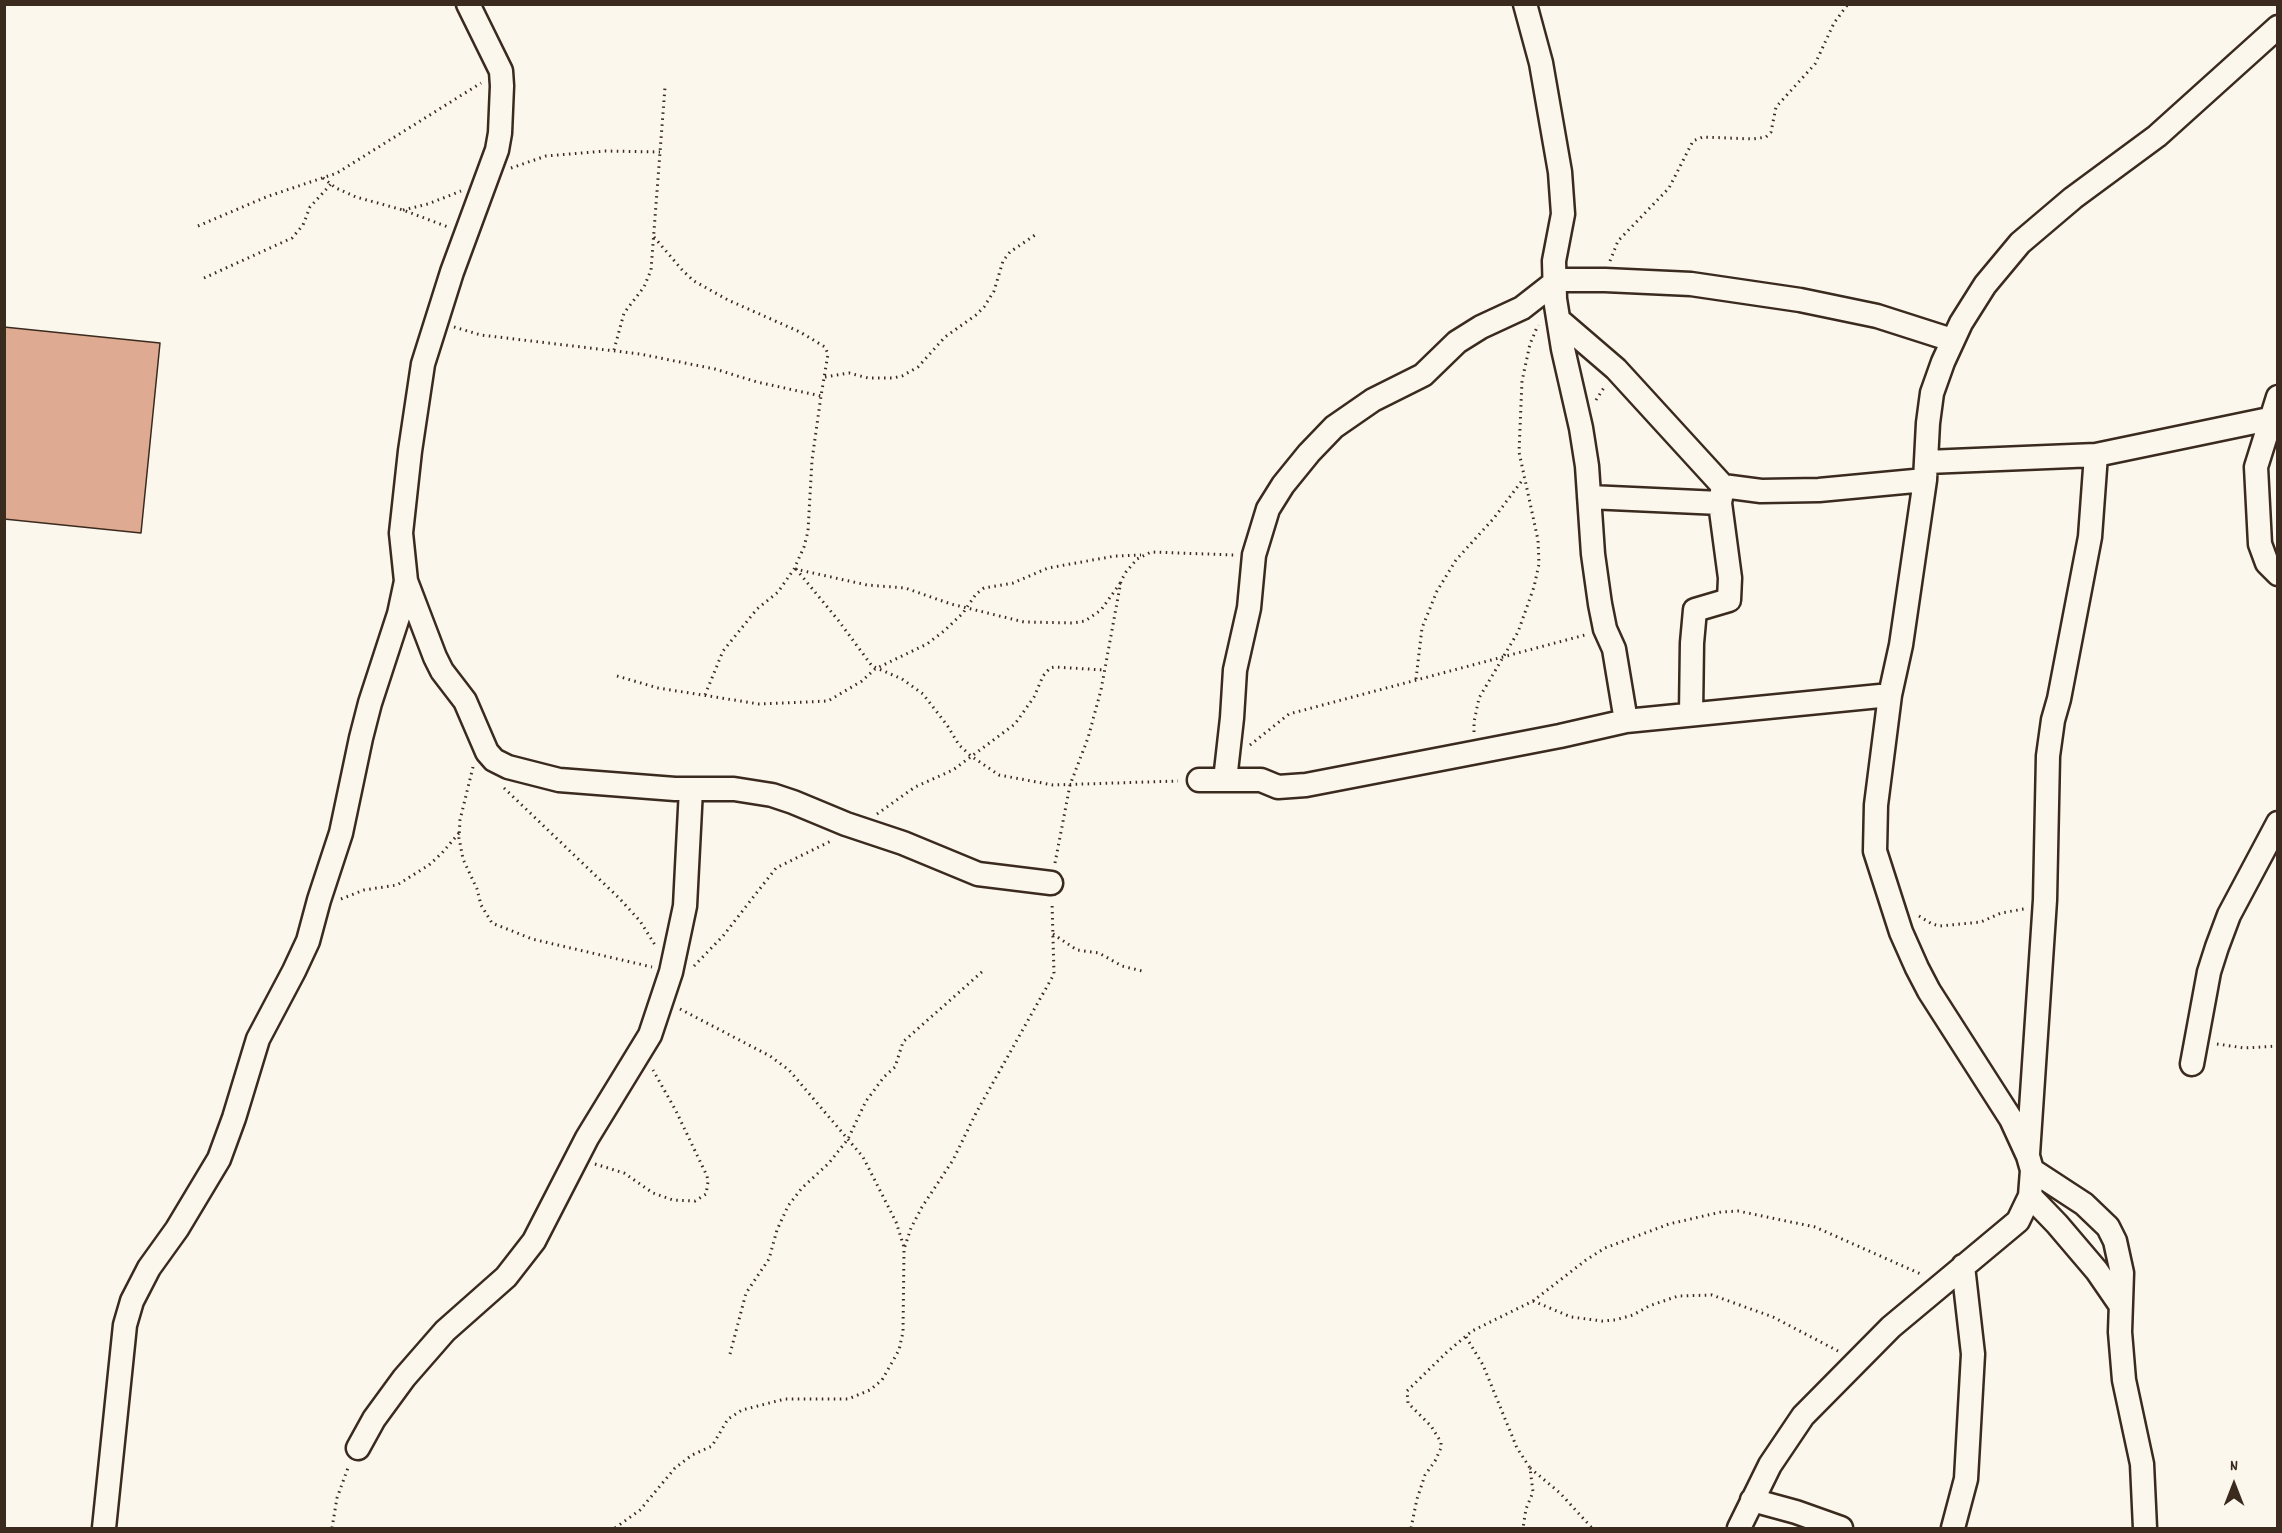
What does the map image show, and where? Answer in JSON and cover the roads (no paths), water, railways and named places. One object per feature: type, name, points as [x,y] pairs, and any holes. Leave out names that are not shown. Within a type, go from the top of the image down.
[{"type":"street","points":[[468,4],[501,71],[500,133],[497,150],[435,320],[423,364],[401,533],[406,581],[438,664],[465,701],[480,760],[494,760],[508,767],[559,780],[691,789],[734,789],[772,795],[856,828],[903,843],[978,874],[1052,883]]},
{"type":"street","points":[[1525,4],[1541,63],[1564,200],[1554,261],[1556,295],[1570,385],[1581,428],[1593,554],[1605,629],[1614,649],[1626,721]]},
{"type":"street","points":[[2145,1528],[2142,1464],[2124,1380],[2120,1304],[2122,1273],[2115,1241],[2108,1227],[2084,1204],[2030,1163],[2011,1119],[1929,991],[1901,932],[1875,850],[1876,805],[1890,695],[1901,645],[1926,471],[1932,393],[1952,340],[1985,285],[2020,243],[2073,198],[2157,136],[2277,27]]},
{"type":"street","points":[[1225,772],[1235,670],[1249,608],[1254,555],[1268,509],[1283,485],[1334,427],[1372,400],[1423,375],[1457,342],[1481,327],[1556,295],[1605,280],[1690,284],[1800,300],[1877,316],[1952,340]]},
{"type":"street","points":[[1556,295],[1722,494],[1722,530],[1730,578],[1729,600],[1698,608],[1694,613],[1691,714]]},
{"type":"street","points":[[2277,397],[2256,467],[2260,544],[2267,563],[2277,574]]},
{"type":"street","points":[[1589,497],[1819,490],[1926,471],[2096,455],[2269,419]]},
{"type":"street","points":[[1739,1528],[1770,1466],[1803,1416],[1891,1327],[2018,1221],[2030,1196],[2045,900],[2048,756],[2051,729],[2062,688],[2090,537],[2096,455]]},
{"type":"street","points":[[104,1528],[125,1325],[132,1301],[149,1268],[177,1229],[219,1159],[229,1136],[258,1039],[303,954],[341,833],[363,729],[399,614],[406,581]]},
{"type":"street","points":[[1199,780],[1225,772],[1261,780],[1278,787],[1306,785],[1626,721],[1890,695]]},
{"type":"street","points":[[358,1448],[374,1419],[404,1378],[445,1331],[497,1286],[520,1259],[545,1222],[576,1159],[647,1039],[673,980],[685,906],[691,789]]},
{"type":"street","points":[[2192,1064],[2209,972],[2225,926],[2277,823]]},
{"type":"street","points":[[2030,1196],[2058,1224],[2097,1271],[2120,1304]]},
{"type":"street","points":[[1953,1528],[1966,1479],[1973,1354],[1963,1266]]},
{"type":"street","points":[[1752,1500],[1841,1528]]}]
